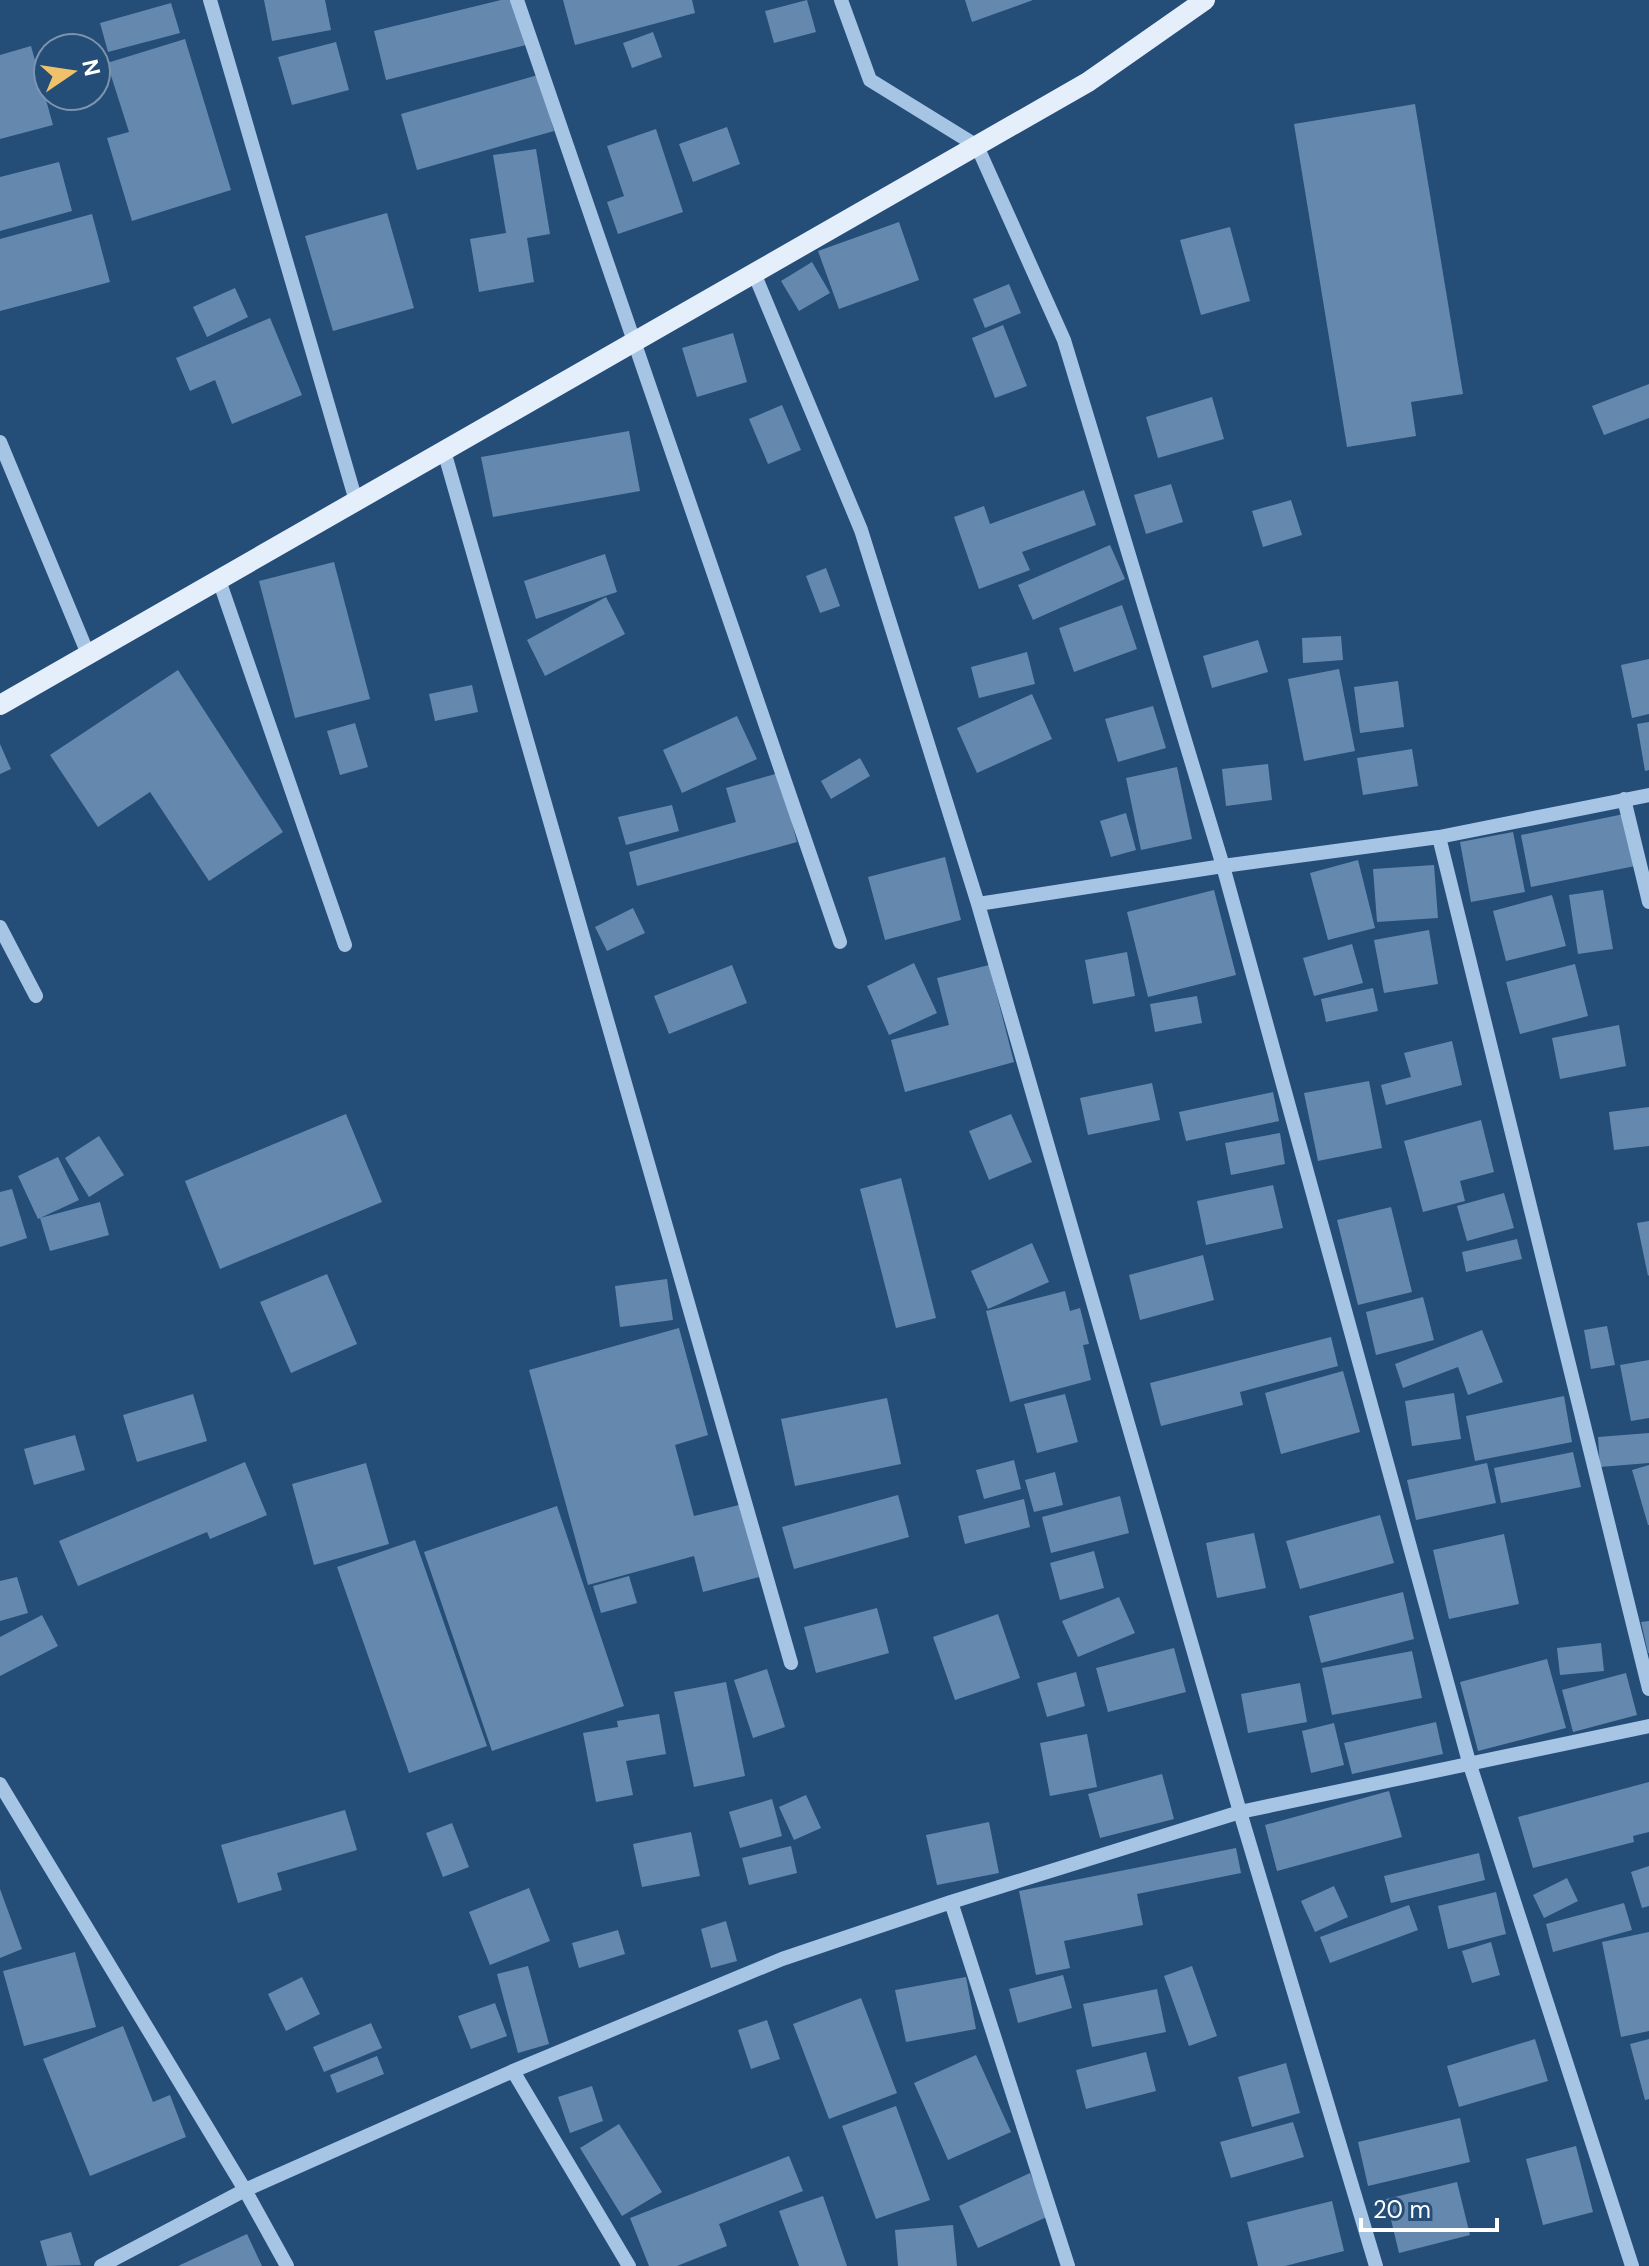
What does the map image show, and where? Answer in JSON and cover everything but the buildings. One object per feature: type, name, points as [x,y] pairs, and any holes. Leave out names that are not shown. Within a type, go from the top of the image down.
[{"type":"main road","points":[[0,705],[1088,82],[1205,0]]},
{"type":"street","points":[[210,0],[356,501]]},
{"type":"street","points":[[517,0],[840,942]]},
{"type":"street","points":[[841,0],[870,80],[977,146],[1064,340],[1223,866],[1469,1762],[1632,2266]]},
{"type":"street","points":[[754,273],[861,530],[978,904],[1240,1812],[1376,2266]]},
{"type":"street","points":[[0,442],[88,654]]},
{"type":"street","points":[[444,451],[791,1663]]},
{"type":"street","points":[[219,580],[345,945]]},
{"type":"street","points":[[978,904],[1439,837],[1649,795]]},
{"type":"street","points":[[1624,799],[1649,902]]},
{"type":"street","points":[[1439,837],[1649,1689]]},
{"type":"street","points":[[0,927],[36,996]]},
{"type":"street","points":[[101,2266],[245,2190],[513,2071],[782,1959],[951,1902],[1240,1812],[1649,1726]]},
{"type":"street","points":[[0,1784],[245,2190],[287,2266]]},
{"type":"street","points":[[951,1902],[1068,2266]]},
{"type":"street","points":[[513,2071],[629,2266]]}]
